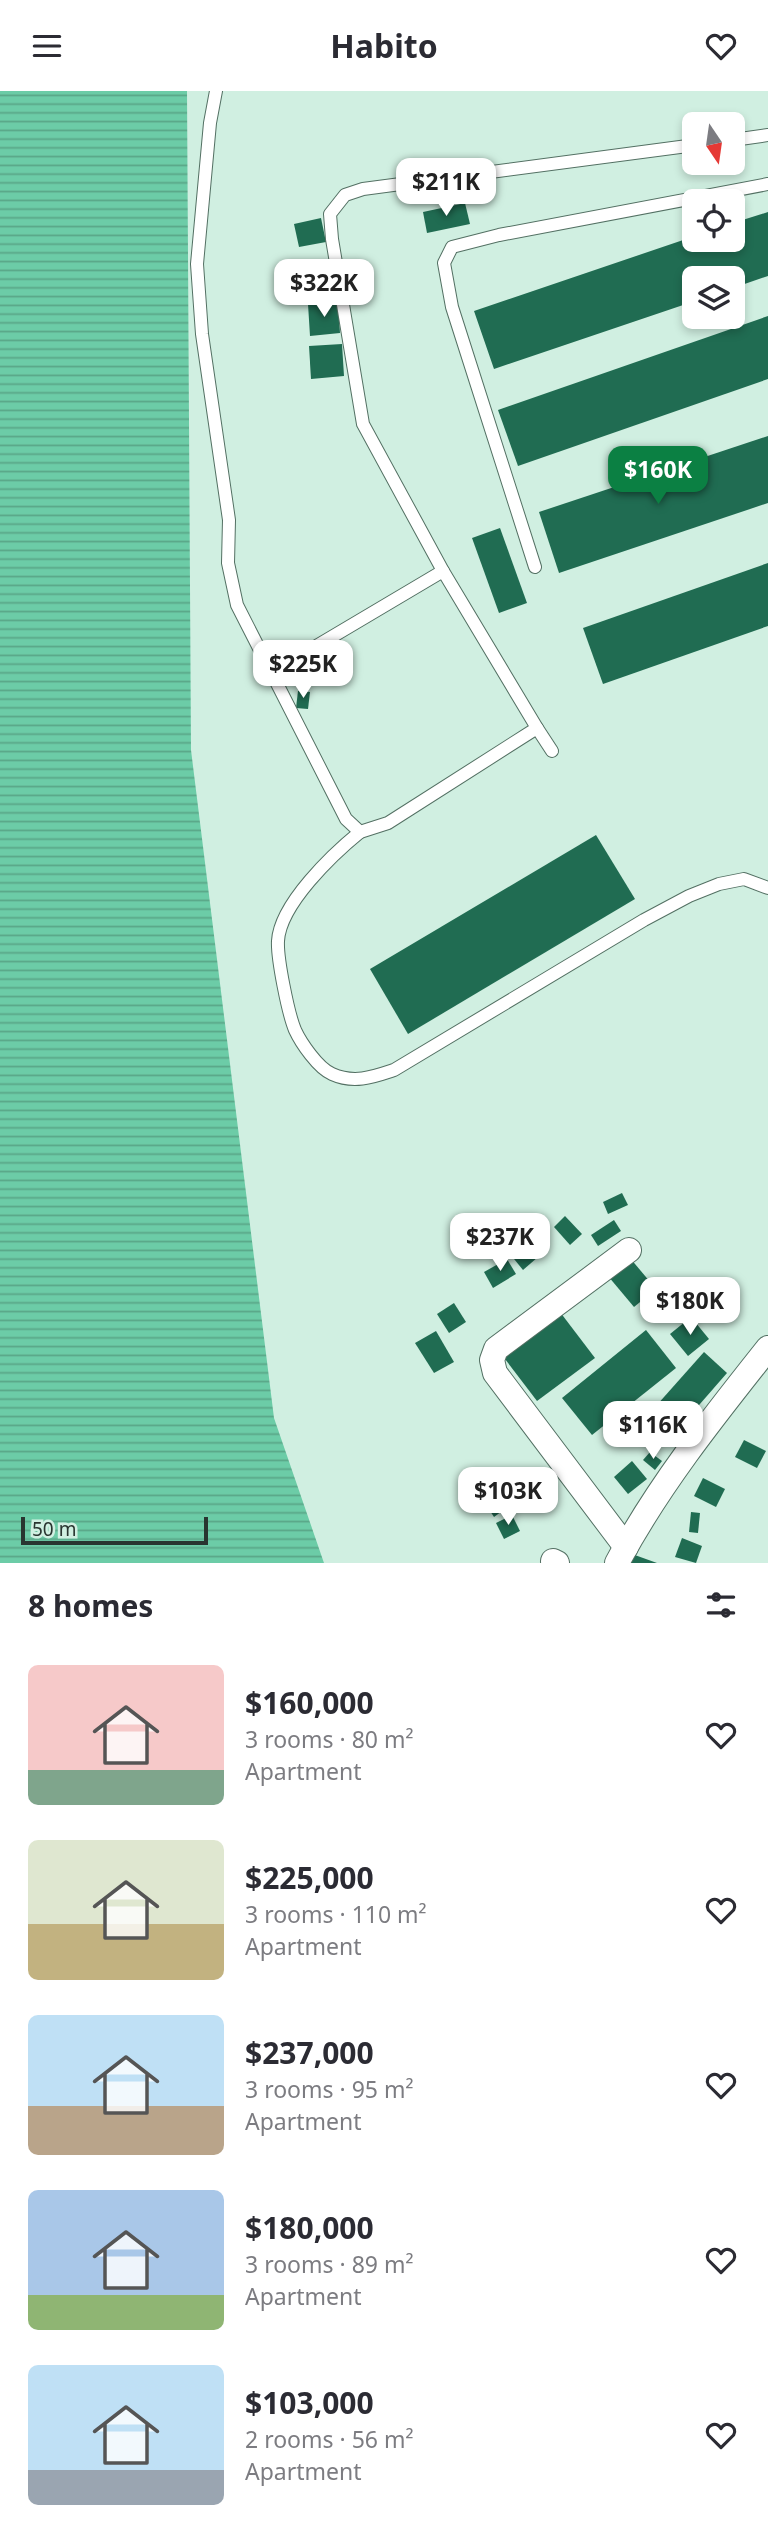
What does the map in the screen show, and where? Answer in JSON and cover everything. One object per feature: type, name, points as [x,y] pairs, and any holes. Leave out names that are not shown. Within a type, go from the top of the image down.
[{"type":"street","points":[[629,1250],[496,1349],[492,1360],[495,1373],[622,1555],[647,1511],[717,1412],[768,1348]]},
{"type":"lane","points":[[216,91],[210,123],[197,264],[202,334],[229,520],[228,563],[237,605],[346,820],[360,832]]},
{"type":"lane","points":[[746,138],[768,135]]},
{"type":"lane","points":[[552,751],[443,571],[363,424],[330,213],[345,195],[363,189],[682,147]]},
{"type":"lane","points":[[535,568],[452,307],[443,263],[452,247],[499,235],[768,184]]},
{"type":"lane","points":[[271,673],[443,571]]},
{"type":"lane","points":[[537,728],[388,823],[360,832],[334,854],[304,888],[288,912],[278,940],[282,975],[294,1028],[308,1052],[331,1074],[362,1080],[394,1070],[644,920],[689,896],[719,884],[744,879],[768,888]]},
{"type":"shaded area","points":[[0,91],[187,91],[191,750],[274,1418],[324,1563],[0,1563]]},
{"type":"building","points":[[465,203],[470,224],[427,233],[423,212]]},
{"type":"building","points":[[768,212],[768,276],[745,284],[745,266],[682,266],[682,305],[494,369],[474,311],[682,240],[682,252],[745,252],[745,219]]},
{"type":"building","points":[[321,218],[326,242],[299,247],[294,224]]},
{"type":"building","points":[[338,302],[340,333],[310,336],[308,304]]},
{"type":"building","points":[[768,316],[768,379],[518,466],[498,410],[731,329],[745,329],[745,324]]},
{"type":"building","points":[[342,344],[344,376],[311,379],[309,346]]},
{"type":"building","points":[[768,436],[768,503],[559,573],[539,512]]},
{"type":"building","points":[[500,528],[527,603],[499,613],[472,538]]},
{"type":"building","points":[[768,563],[768,626],[603,684],[583,628]]},
{"type":"building","points":[[298,691],[310,692],[308,709],[296,708]]},
{"type":"building","points":[[596,835],[635,899],[408,1034],[370,969]]},
{"type":"building","points":[[622,1193],[628,1205],[608,1214],[603,1202]]},
{"type":"building","points":[[565,1216],[582,1234],[570,1245],[554,1227]]},
{"type":"building","points":[[614,1220],[621,1231],[598,1246],[591,1235]]},
{"type":"building","points":[[524,1241],[538,1257],[523,1270],[510,1254]]},
{"type":"building","points":[[630,1258],[656,1289],[634,1307],[608,1276]]},
{"type":"building","points":[[507,1259],[516,1274],[493,1288],[484,1272]]},
{"type":"building","points":[[454,1303],[466,1322],[449,1333],[437,1314]]},
{"type":"building","points":[[560,1312],[595,1358],[537,1401],[502,1355]]},
{"type":"building","points":[[691,1317],[709,1339],[688,1356],[670,1334]]},
{"type":"building","points":[[646,1330],[676,1368],[592,1435],[562,1398]]},
{"type":"building","points":[[436,1331],[454,1362],[434,1373],[415,1343]]},
{"type":"building","points":[[704,1352],[727,1373],[672,1436],[648,1415]]},
{"type":"building","points":[[744,1440],[766,1451],[757,1468],[735,1457]]},
{"type":"building","points":[[650,1452],[662,1461],[655,1470],[643,1460]]},
{"type":"building","points":[[632,1461],[647,1479],[628,1494],[614,1477]]},
{"type":"building","points":[[484,1471],[492,1482],[479,1492],[471,1481]]},
{"type":"building","points":[[703,1478],[725,1489],[716,1507],[694,1496]]},
{"type":"building","points":[[496,1487],[509,1506],[494,1517],[481,1497]]},
{"type":"building","points":[[691,1512],[700,1513],[698,1533],[689,1532]]},
{"type":"building","points":[[512,1515],[520,1531],[504,1539],[496,1523]]},
{"type":"building","points":[[682,1538],[702,1546],[696,1563],[675,1557]]},
{"type":"building","points":[[632,1554],[657,1563],[629,1563]]}]
